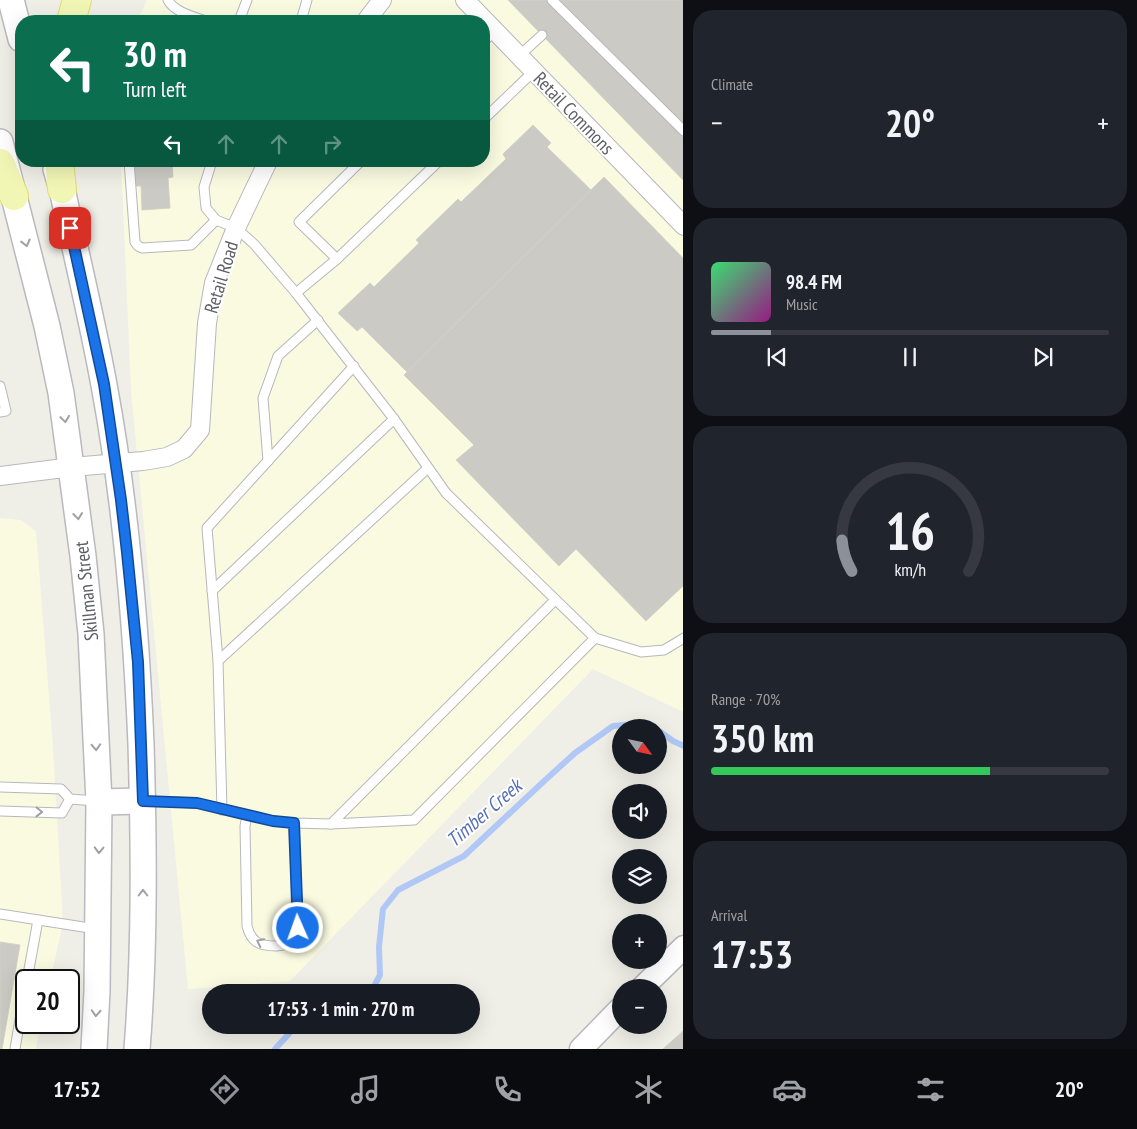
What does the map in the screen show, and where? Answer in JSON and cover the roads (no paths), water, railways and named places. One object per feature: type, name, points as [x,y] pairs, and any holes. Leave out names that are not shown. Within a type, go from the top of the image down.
[{"type":"main road","points":[[11,0],[15,16]]},
{"type":"main road","points":[[73,15],[77,0]]},
{"type":"main road","name":"Skillman Street","points":[[0,142],[47,326],[61,393],[83,556],[91,634],[99,802],[97,991],[94,1049]]},
{"type":"main road","points":[[0,164],[14,196]]},
{"type":"main road","points":[[56,167],[104,384],[127,552],[138,662],[143,801],[143,941],[137,1049]]},
{"type":"main road","points":[[60,167],[62,189]]},
{"type":"main road","points":[[99,802],[143,801]]},
{"type":"street","points":[[371,15],[382,0]]},
{"type":"street","name":"Retail Commons","points":[[465,0],[475,15]]},
{"type":"street","name":"Retail Commons","points":[[490,37],[519,56],[683,226]]},
{"type":"street","name":"Retail Road","points":[[116,463],[167,457],[184,449],[200,430],[207,323],[214,283],[236,228],[265,167]]},
{"type":"street","points":[[0,476],[116,463]]},
{"type":"street","points":[[651,979],[683,947]]},
{"type":"street","points":[[581,1049],[612,1017]]},
{"type":"lane","points":[[168,0],[170,4],[180,11],[190,15]]},
{"type":"lane","points":[[241,15],[247,0]]},
{"type":"lane","points":[[303,15],[307,0]]},
{"type":"lane","points":[[552,0],[683,131]]},
{"type":"lane","points":[[519,56],[542,35]]},
{"type":"lane","points":[[490,113],[534,71]]},
{"type":"lane","points":[[129,167],[135,242],[138,246],[142,248],[191,245],[216,220]]},
{"type":"lane","points":[[210,167],[204,187],[206,208],[216,220],[236,228],[254,244],[296,292],[394,419],[446,493],[595,638],[641,652],[664,650],[683,638]]},
{"type":"lane","points":[[337,259],[299,222],[355,167]]},
{"type":"lane","points":[[296,292],[337,259],[433,167]]},
{"type":"lane","points":[[268,461],[263,398],[278,356],[318,320]]},
{"type":"lane","points":[[222,810],[218,661],[206,528],[354,366]]},
{"type":"lane","points":[[0,386],[6,411],[0,412]]},
{"type":"lane","points":[[212,591],[394,419]]},
{"type":"lane","points":[[218,661],[428,468]]},
{"type":"lane","points":[[331,824],[555,600]]},
{"type":"lane","points":[[143,801],[197,803],[247,816],[294,823],[331,824],[414,820],[595,638]]},
{"type":"lane","points":[[0,787],[61,789],[70,799],[99,802]]},
{"type":"lane","points":[[0,811],[62,813],[70,799]]},
{"type":"lane","points":[[247,816],[245,826],[247,926],[249,934],[254,940],[265,946],[284,945],[291,942],[296,936],[298,928],[294,823]]},
{"type":"lane","points":[[0,914],[97,930]]},
{"type":"lane","points":[[29,969],[38,920]]},
{"type":"lane","points":[[14,1049],[17,1034]]},
{"type":"waterway","name":"Timber Creek","points":[[375,984],[380,975],[379,947],[383,909],[398,890],[464,856],[575,753],[612,727]]},
{"type":"waterway","name":"Timber Creek","points":[[668,737],[683,746]]},
{"type":"waterway","name":"Timber Creek","points":[[275,1049],[289,1034]]}]
